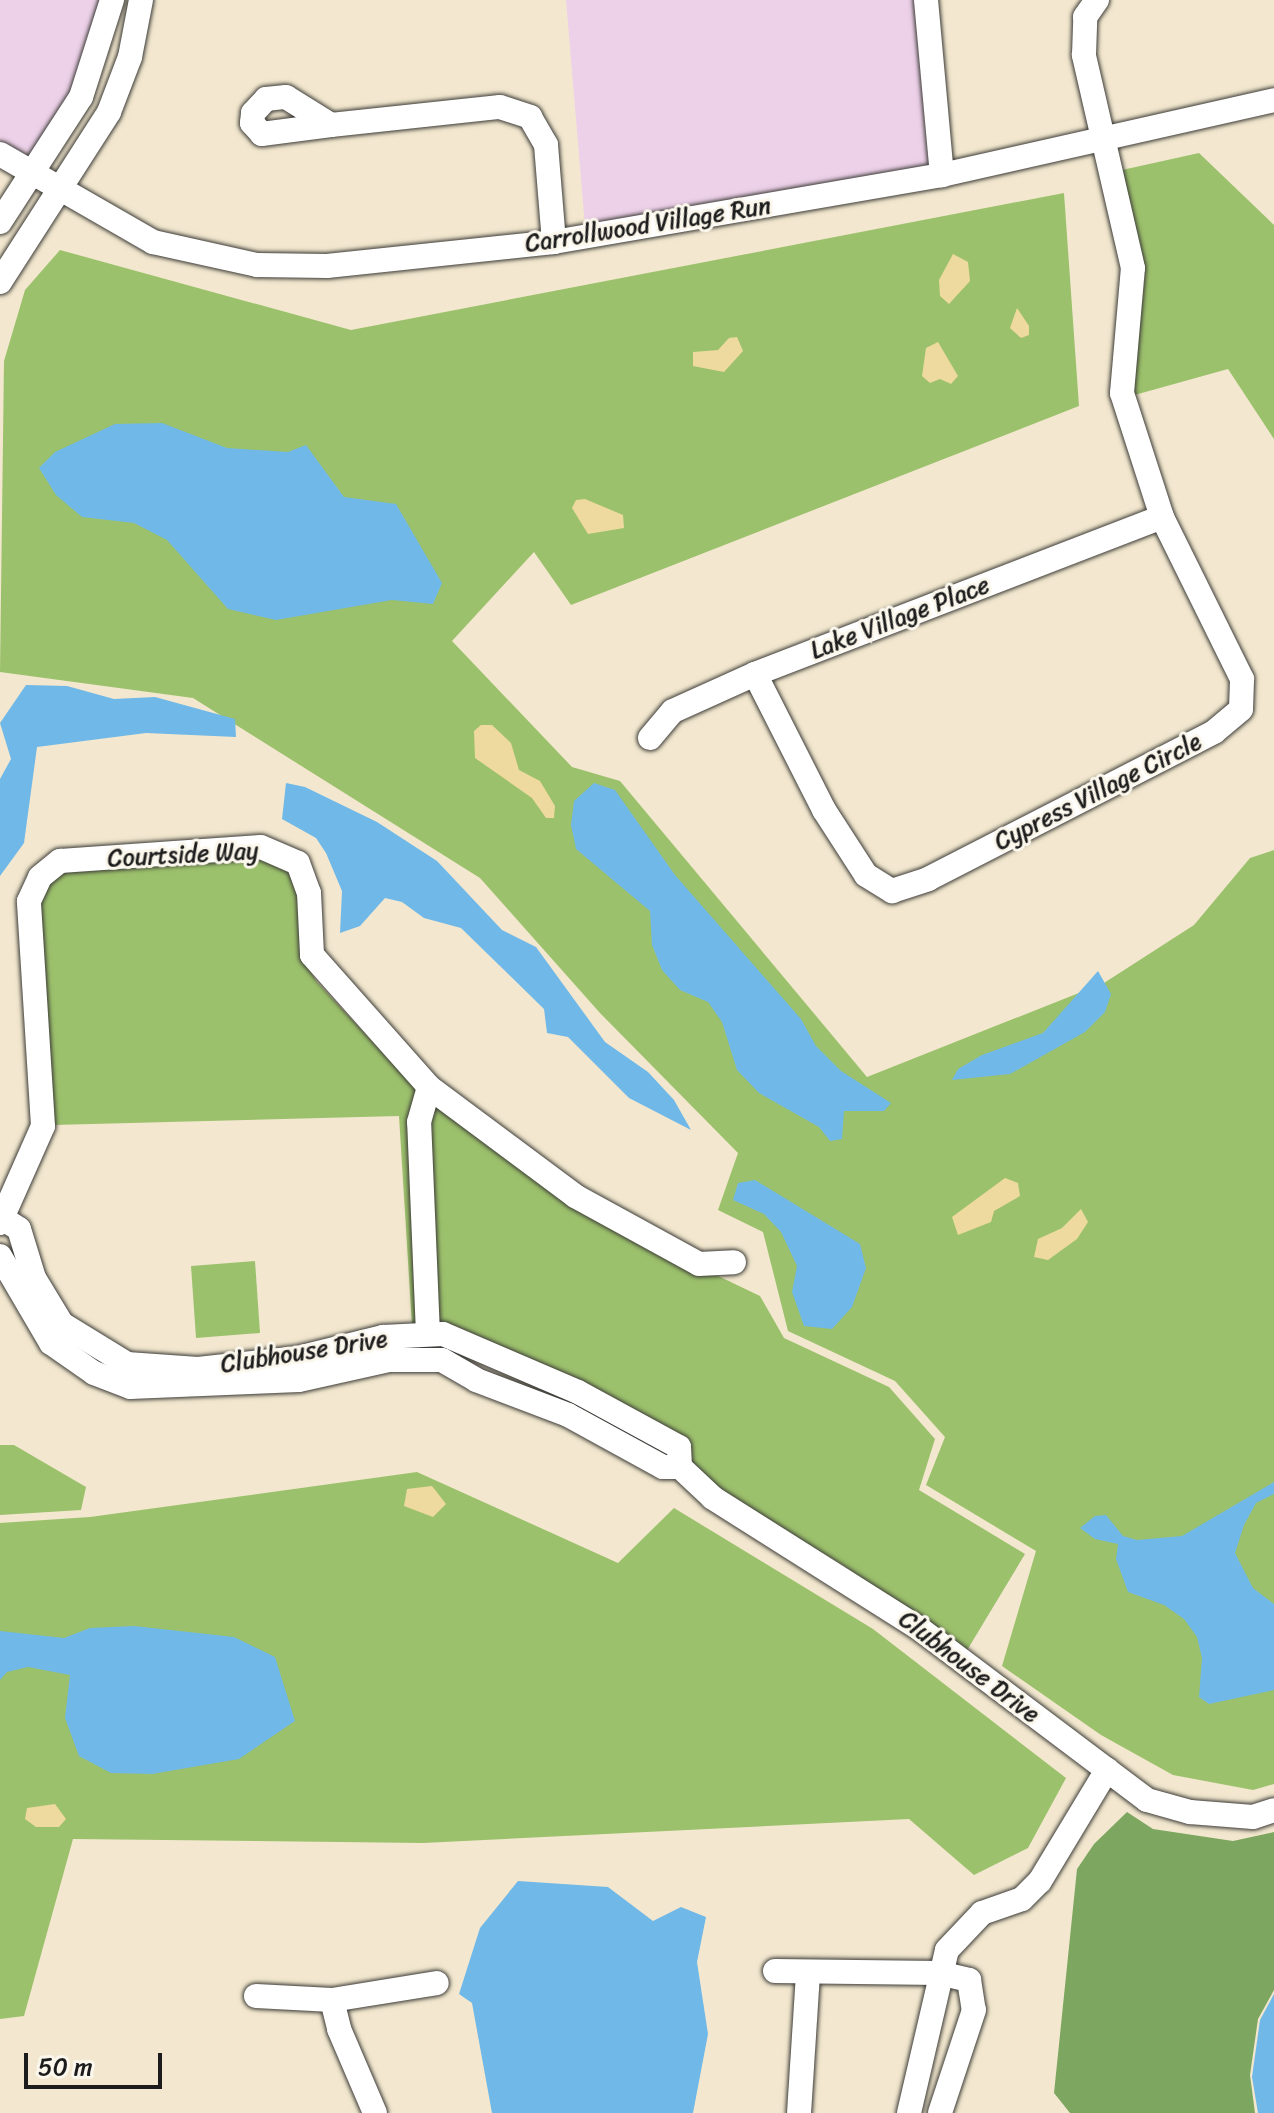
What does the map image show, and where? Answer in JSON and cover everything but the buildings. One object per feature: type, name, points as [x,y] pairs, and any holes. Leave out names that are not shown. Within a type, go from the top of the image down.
[{"type":"street","points":[[0,222],[81,97],[112,0]]},
{"type":"street","points":[[0,282],[109,112],[130,57],[141,0]]},
{"type":"street","points":[[926,0],[942,175]]},
{"type":"street","name":"Cypress Village Circle","points":[[755,674],[824,810],[866,875],[892,891],[928,879],[1214,732],[1241,709],[1242,679],[1162,517],[1122,393],[1133,268],[1101,141],[1084,55],[1085,17],[1097,0]]},
{"type":"street","name":"Carrollwood Village Run","points":[[0,154],[153,242],[257,265],[327,266],[554,242],[942,175],[1274,100]]},
{"type":"street","points":[[331,125],[500,107],[530,117],[546,145],[554,242]]},
{"type":"street","name":"Lake Village Place","points":[[650,738],[673,711],[755,674],[1162,517]]},
{"type":"street","name":"Courtside Way","points":[[1,1220],[43,1126],[29,901],[40,877],[60,861],[261,847],[298,863],[309,893],[312,955],[429,1087],[575,1196],[699,1264],[734,1262]]},
{"type":"street","points":[[428,1334],[419,1122],[429,1087]]},
{"type":"street","name":"Clubhouse Drive","points":[[1,1220],[19,1229],[34,1278],[62,1324],[127,1364],[198,1369],[298,1358],[383,1337],[443,1334],[578,1392],[679,1447],[680,1467]]},
{"type":"street","name":"Clubhouse Drive","points":[[0,1256],[51,1343],[94,1373],[130,1387],[299,1380],[389,1360],[442,1360],[476,1380],[568,1415],[663,1467],[680,1467],[713,1498],[907,1620],[1147,1800],[1169,1808],[1253,1817],[1274,1810]]},
{"type":"street","points":[[568,1415],[578,1392]]},
{"type":"street","points":[[909,2113],[939,1973],[962,1930],[982,1913],[1022,1899],[1040,1881],[1107,1770]]},
{"type":"street","points":[[775,1971],[808,1975],[939,1973],[969,1980],[974,2010],[940,2113]]},
{"type":"street","points":[[799,2113],[808,1975]]},
{"type":"street","points":[[256,1996],[332,2000],[437,1983]]},
{"type":"street","points":[[332,2000],[339,2029],[375,2113]]},
{"type":"shaded area","points":[[0,0],[101,0],[71,94],[29,160],[0,142]]},
{"type":"shaded area","points":[[566,0],[915,0],[931,167],[585,227]]},
{"type":"green space","points":[[1199,153],[1274,225],[1274,439],[1228,369],[1131,396],[1145,275],[1122,170]]},
{"type":"green space","points":[[1064,193],[1079,406],[571,605],[534,552],[452,641],[572,767],[620,781],[867,1077],[1104,983],[1194,925],[1250,858],[1274,850],[1274,1784],[1253,1790],[1173,1775],[1101,1735],[1002,1666],[1036,1551],[926,1485],[945,1437],[895,1381],[788,1331],[763,1232],[718,1210],[738,1153],[600,1013],[480,878],[193,698],[0,672],[4,361],[25,290],[60,250],[351,330]]},
{"type":"green space","points":[[259,856],[289,869],[298,895],[303,960],[317,982],[417,1090],[417,1326],[412,1326],[399,1116],[53,1125],[40,903],[49,883],[64,870]]},
{"type":"green space","points":[[435,1105],[712,1273],[760,1296],[784,1338],[889,1387],[935,1439],[919,1490],[1025,1554],[966,1652],[843,1565],[719,1491],[691,1463],[438,1325],[430,1123]]},
{"type":"green space","points":[[255,1261],[260,1333],[196,1338],[191,1266]]},
{"type":"green space","points":[[0,1445],[14,1445],[86,1487],[81,1510],[0,1515]]},
{"type":"green space","points":[[417,1472],[618,1563],[674,1508],[873,1629],[1066,1778],[1028,1848],[974,1875],[909,1819],[423,1843],[73,1839],[24,2016],[0,2019],[0,1523],[90,1517]]},
{"type":"green space","points":[[1127,1812],[1153,1829],[1233,1841],[1274,1832],[1274,1990],[1258,2019],[1250,2075],[1255,2113],[1070,2113],[1054,2093],[1077,1869],[1094,1844]]},
{"type":"sand","points":[[953,254],[968,262],[970,281],[949,304],[940,296],[939,280]]},
{"type":"sand","points":[[1017,308],[1029,326],[1029,335],[1021,338],[1010,328]]},
{"type":"sand","points":[[737,337],[743,351],[724,372],[693,366],[693,352],[718,350],[729,338]]},
{"type":"sand","points":[[938,342],[958,376],[951,384],[940,379],[930,383],[922,376],[926,348]]},
{"type":"sand","points":[[585,499],[623,515],[624,528],[588,534],[572,508],[576,500]]},
{"type":"sand","points":[[481,725],[492,725],[511,743],[519,770],[540,781],[555,806],[554,818],[546,818],[532,798],[475,758],[474,731]]},
{"type":"sand","points":[[1005,1178],[1018,1183],[1020,1196],[994,1211],[991,1222],[958,1235],[952,1217]]},
{"type":"sand","points":[[1081,1209],[1088,1222],[1077,1239],[1048,1260],[1034,1257],[1038,1239],[1062,1228]]},
{"type":"sand","points":[[432,1486],[446,1504],[433,1517],[404,1506],[407,1489]]},
{"type":"sand","points":[[55,1804],[66,1819],[59,1827],[36,1827],[25,1819],[27,1808]]},
{"type":"water","points":[[162,423],[227,448],[288,452],[306,445],[344,497],[396,504],[442,583],[433,604],[392,600],[276,620],[228,609],[167,540],[134,523],[82,517],[56,495],[39,468],[55,452],[115,424]]},
{"type":"water","points":[[26,685],[67,686],[114,699],[155,697],[235,719],[236,737],[146,733],[37,747],[24,843],[0,876],[0,779],[11,759],[0,723]]},
{"type":"water","points":[[286,783],[305,787],[377,822],[437,861],[502,930],[536,947],[605,1042],[648,1072],[674,1100],[691,1130],[629,1098],[568,1037],[547,1033],[544,1009],[461,928],[424,918],[402,902],[385,898],[360,926],[340,933],[342,891],[316,838],[282,819]]},
{"type":"water","points":[[594,783],[615,790],[675,875],[801,1019],[816,1046],[841,1071],[891,1103],[884,1111],[844,1111],[842,1139],[830,1141],[819,1127],[759,1093],[737,1070],[722,1022],[708,1002],[680,990],[662,970],[652,945],[650,911],[576,849],[571,825],[574,801]]},
{"type":"water","points":[[1098,971],[1111,994],[1105,1012],[1085,1032],[1010,1074],[952,1080],[958,1069],[982,1055],[1043,1033]]},
{"type":"water","points":[[755,1180],[860,1244],[866,1268],[852,1307],[832,1329],[804,1326],[792,1292],[797,1266],[781,1232],[764,1214],[733,1200],[738,1183]]},
{"type":"water","points":[[1274,1482],[1274,1494],[1256,1503],[1244,1525],[1235,1553],[1253,1588],[1274,1604],[1274,1690],[1209,1704],[1199,1697],[1202,1658],[1197,1637],[1184,1619],[1164,1605],[1128,1592],[1116,1559],[1118,1544],[1095,1539],[1080,1528],[1095,1516],[1106,1515],[1123,1536],[1137,1540],[1182,1536]]},
{"type":"water","points":[[134,1626],[234,1637],[275,1657],[295,1721],[239,1759],[152,1774],[111,1773],[79,1756],[65,1718],[70,1675],[28,1667],[7,1672],[0,1680],[0,1631],[64,1638],[90,1628]]},
{"type":"water","points":[[518,1881],[608,1887],[653,1921],[681,1907],[706,1917],[697,1962],[708,2034],[693,2113],[492,2113],[472,2003],[459,1994],[480,1928]]},
{"type":"water","points":[[1274,1994],[1274,2113],[1258,2113],[1252,2077],[1260,2020]]}]
